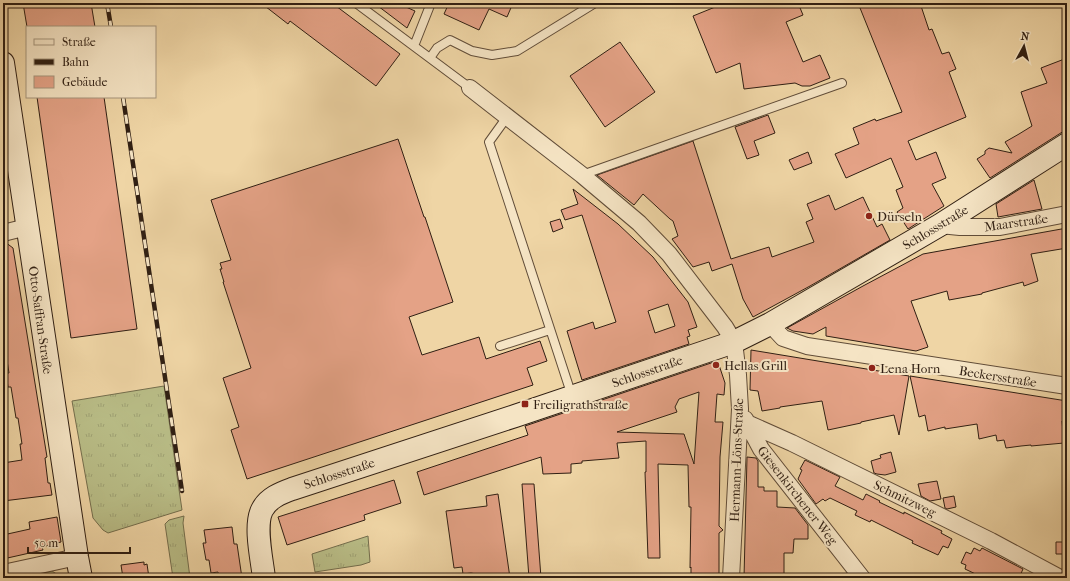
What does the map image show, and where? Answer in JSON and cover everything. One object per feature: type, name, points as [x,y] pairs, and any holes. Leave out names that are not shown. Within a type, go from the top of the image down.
[{"type":"street","name":"Otto-Saffran-Straße","points":[[3,63],[81,578]]},
{"type":"street","points":[[470,88],[582,175],[639,223],[670,254],[726,327],[734,342]]},
{"type":"street","name":"Schlossstraße","points":[[264,578],[259,530],[260,520],[262,510],[268,502],[277,495],[734,342],[770,324],[940,225],[1067,144]]},
{"type":"street","name":"Maarstraße","points":[[940,225],[960,227],[1000,227],[1067,214]]},
{"type":"street","points":[[3,233],[28,227]]},
{"type":"street","name":"Beckersstraße","points":[[770,324],[783,338],[808,346],[1067,386]]},
{"type":"street","name":"Hermann-Löns-Straße","points":[[731,578],[743,416],[734,342]]},
{"type":"street","name":"Giesenkirchener Weg","points":[[743,416],[761,449],[862,578]]},
{"type":"street","name":"Schmitzweg","points":[[743,416],[800,447],[991,541],[1060,578]]},
{"type":"street","points":[[3,573],[77,556]]},
{"type":"lane","points":[[356,3],[470,88]]},
{"type":"lane","points":[[414,46],[431,3]]},
{"type":"lane","points":[[430,58],[437,48],[450,40],[472,52],[492,55],[517,51],[595,3]]},
{"type":"lane","points":[[582,175],[842,83]]},
{"type":"lane","points":[[507,117],[489,142],[572,396]]},
{"type":"lane","points":[[500,346],[550,330]]},
{"type":"green space","points":[[164,386],[182,510],[108,533],[103,530],[93,518],[72,401]]},
{"type":"green space","points":[[184,516],[183,523],[190,578],[173,578],[165,524],[169,520]]},
{"type":"green space","points":[[368,536],[370,562],[361,565],[315,572],[312,554]]},
{"type":"green space","points":[[52,571],[60,578],[36,578],[38,574]]},
{"type":"building","points":[[23,3],[91,3],[95,26],[27,26]]},
{"type":"building","points":[[261,3],[332,3],[400,54],[376,86],[290,21],[288,24]]},
{"type":"building","points":[[374,3],[397,3],[415,11],[407,28]]},
{"type":"building","points":[[449,3],[513,3],[507,17],[489,9],[479,30],[444,14]]},
{"type":"building","points":[[725,3],[798,3],[803,15],[786,22],[803,62],[820,55],[830,78],[810,86],[802,86],[795,83],[744,89],[740,63],[716,73],[693,16]]},
{"type":"building","points":[[858,3],[920,3],[929,30],[932,29],[942,54],[949,52],[956,69],[949,72],[966,117],[908,141],[916,160],[936,152],[946,178],[932,184],[944,206],[908,229],[897,212],[903,208],[896,190],[903,187],[891,158],[846,178],[835,154],[859,144],[853,128],[875,119],[876,121],[902,112]]},
{"type":"building","points":[[620,42],[655,92],[605,127],[570,76]]},
{"type":"building","points":[[1067,58],[1067,129],[990,178],[977,159],[985,154],[985,151],[989,148],[1012,153],[1005,142],[1032,126],[1021,92],[1047,83],[1041,68]]},
{"type":"building","points":[[37,98],[104,98],[137,329],[71,338]]},
{"type":"building","points":[[768,115],[775,133],[754,141],[759,155],[747,159],[735,127]]},
{"type":"building","points":[[398,139],[453,302],[409,317],[422,355],[479,337],[486,359],[540,341],[547,361],[527,368],[533,385],[247,479],[231,430],[239,427],[223,378],[251,368],[223,282],[220,263],[231,260],[211,200]]},
{"type":"building","points":[[693,141],[731,259],[769,247],[772,257],[814,242],[806,222],[813,219],[807,204],[829,195],[835,210],[863,197],[877,227],[882,224],[890,240],[753,317],[743,299],[732,264],[712,271],[709,262],[693,267],[672,239],[678,236],[673,221],[643,194],[634,205],[597,175]]},
{"type":"building","points":[[808,152],[812,163],[794,170],[789,160]]},
{"type":"building","points":[[1034,180],[1042,209],[998,217],[996,204]]},
{"type":"building","points":[[573,189],[618,224],[653,257],[688,302],[697,327],[688,330],[690,336],[687,337],[689,344],[582,380],[567,331],[593,322],[595,329],[616,322],[582,215],[565,220],[561,210],[578,204]],"holes":[[[668,304],[675,326],[655,333],[648,311]]]},
{"type":"building","points":[[560,219],[563,228],[553,232],[550,222]]},
{"type":"building","points":[[1067,228],[1067,248],[1031,254],[1038,281],[1024,286],[1023,282],[982,294],[949,300],[947,291],[911,301],[928,347],[916,351],[826,336],[826,327],[813,334],[793,331],[787,328],[923,254]]},
{"type":"building","points":[[3,242],[13,248],[47,457],[45,458],[48,483],[50,483],[52,495],[3,501],[3,463],[22,460],[20,444],[22,444],[18,418],[16,418],[11,387],[8,387],[6,373],[9,373],[3,335]]},
{"type":"building","points":[[751,350],[909,376],[899,435],[894,415],[828,430],[822,401],[762,411],[758,391],[750,390]]},
{"type":"building","points":[[714,362],[719,365],[725,383],[724,395],[717,394],[715,422],[723,422],[720,457],[719,526],[723,530],[719,533],[719,578],[693,578],[693,576],[691,576],[691,507],[689,507],[688,465],[658,464],[660,558],[648,558],[645,472],[646,441],[617,443],[619,458],[582,461],[582,463],[571,464],[571,473],[543,474],[541,457],[424,495],[417,472],[528,435],[525,426]],"holes":[[[699,392],[694,464],[684,434],[617,432],[677,412],[675,407],[679,399]]]},
{"type":"building","points":[[910,376],[1067,401],[1067,422],[1062,421],[1064,443],[1006,448],[1004,440],[997,441],[996,435],[979,439],[977,424],[945,429],[945,427],[928,431],[925,415],[919,417]]},
{"type":"building","points":[[891,452],[896,472],[885,475],[874,473],[871,461],[881,458],[880,455]]},
{"type":"building","points":[[747,457],[756,458],[758,461],[758,487],[764,487],[764,491],[777,491],[777,507],[795,508],[808,525],[808,539],[794,539],[793,553],[784,553],[784,578],[744,578]]},
{"type":"building","points":[[805,460],[840,477],[835,486],[863,500],[866,494],[880,501],[879,502],[904,514],[904,512],[942,531],[941,533],[952,539],[948,548],[943,546],[938,555],[912,543],[913,541],[871,520],[870,522],[855,515],[857,511],[830,498],[825,501],[823,499],[816,504],[798,479],[802,470],[800,469]]},
{"type":"building","points":[[394,480],[401,503],[364,515],[365,520],[287,545],[278,517]]},
{"type":"building","points":[[937,481],[941,499],[930,501],[921,496],[918,484]]},
{"type":"building","points":[[522,484],[534,484],[541,578],[529,578]]},
{"type":"building","points":[[498,494],[510,578],[492,578],[471,573],[463,574],[462,567],[454,568],[446,511],[487,506],[486,496]]},
{"type":"building","points":[[954,496],[956,507],[945,508],[943,498]]},
{"type":"building","points":[[57,517],[61,542],[42,547],[43,550],[3,559],[3,535],[30,529],[29,522]]},
{"type":"building","points":[[232,527],[234,544],[237,544],[242,578],[219,578],[218,572],[211,573],[209,560],[206,560],[203,543],[206,543],[204,530]]},
{"type":"building","points":[[1056,542],[1067,542],[1067,554],[1056,554]]},
{"type":"building","points":[[974,548],[980,551],[982,548],[1023,569],[1019,578],[984,578],[965,569],[966,565],[961,563],[966,552],[971,554]]},
{"type":"building","points":[[144,562],[144,565],[147,564],[149,578],[123,578],[121,565]]},
{"type":"railway","points":[[107,3],[111,26]]},
{"type":"railway","points":[[123,98],[182,491]]},
{"type":"place","name":"Dürseln","points":[[869,216]]},
{"type":"place","name":"Hellas Grill","points":[[716,365]]},
{"type":"place","name":"Lena Horn","points":[[872,368]]},
{"type":"place","name":"Freiligrathstraße","points":[[525,404]]}]
